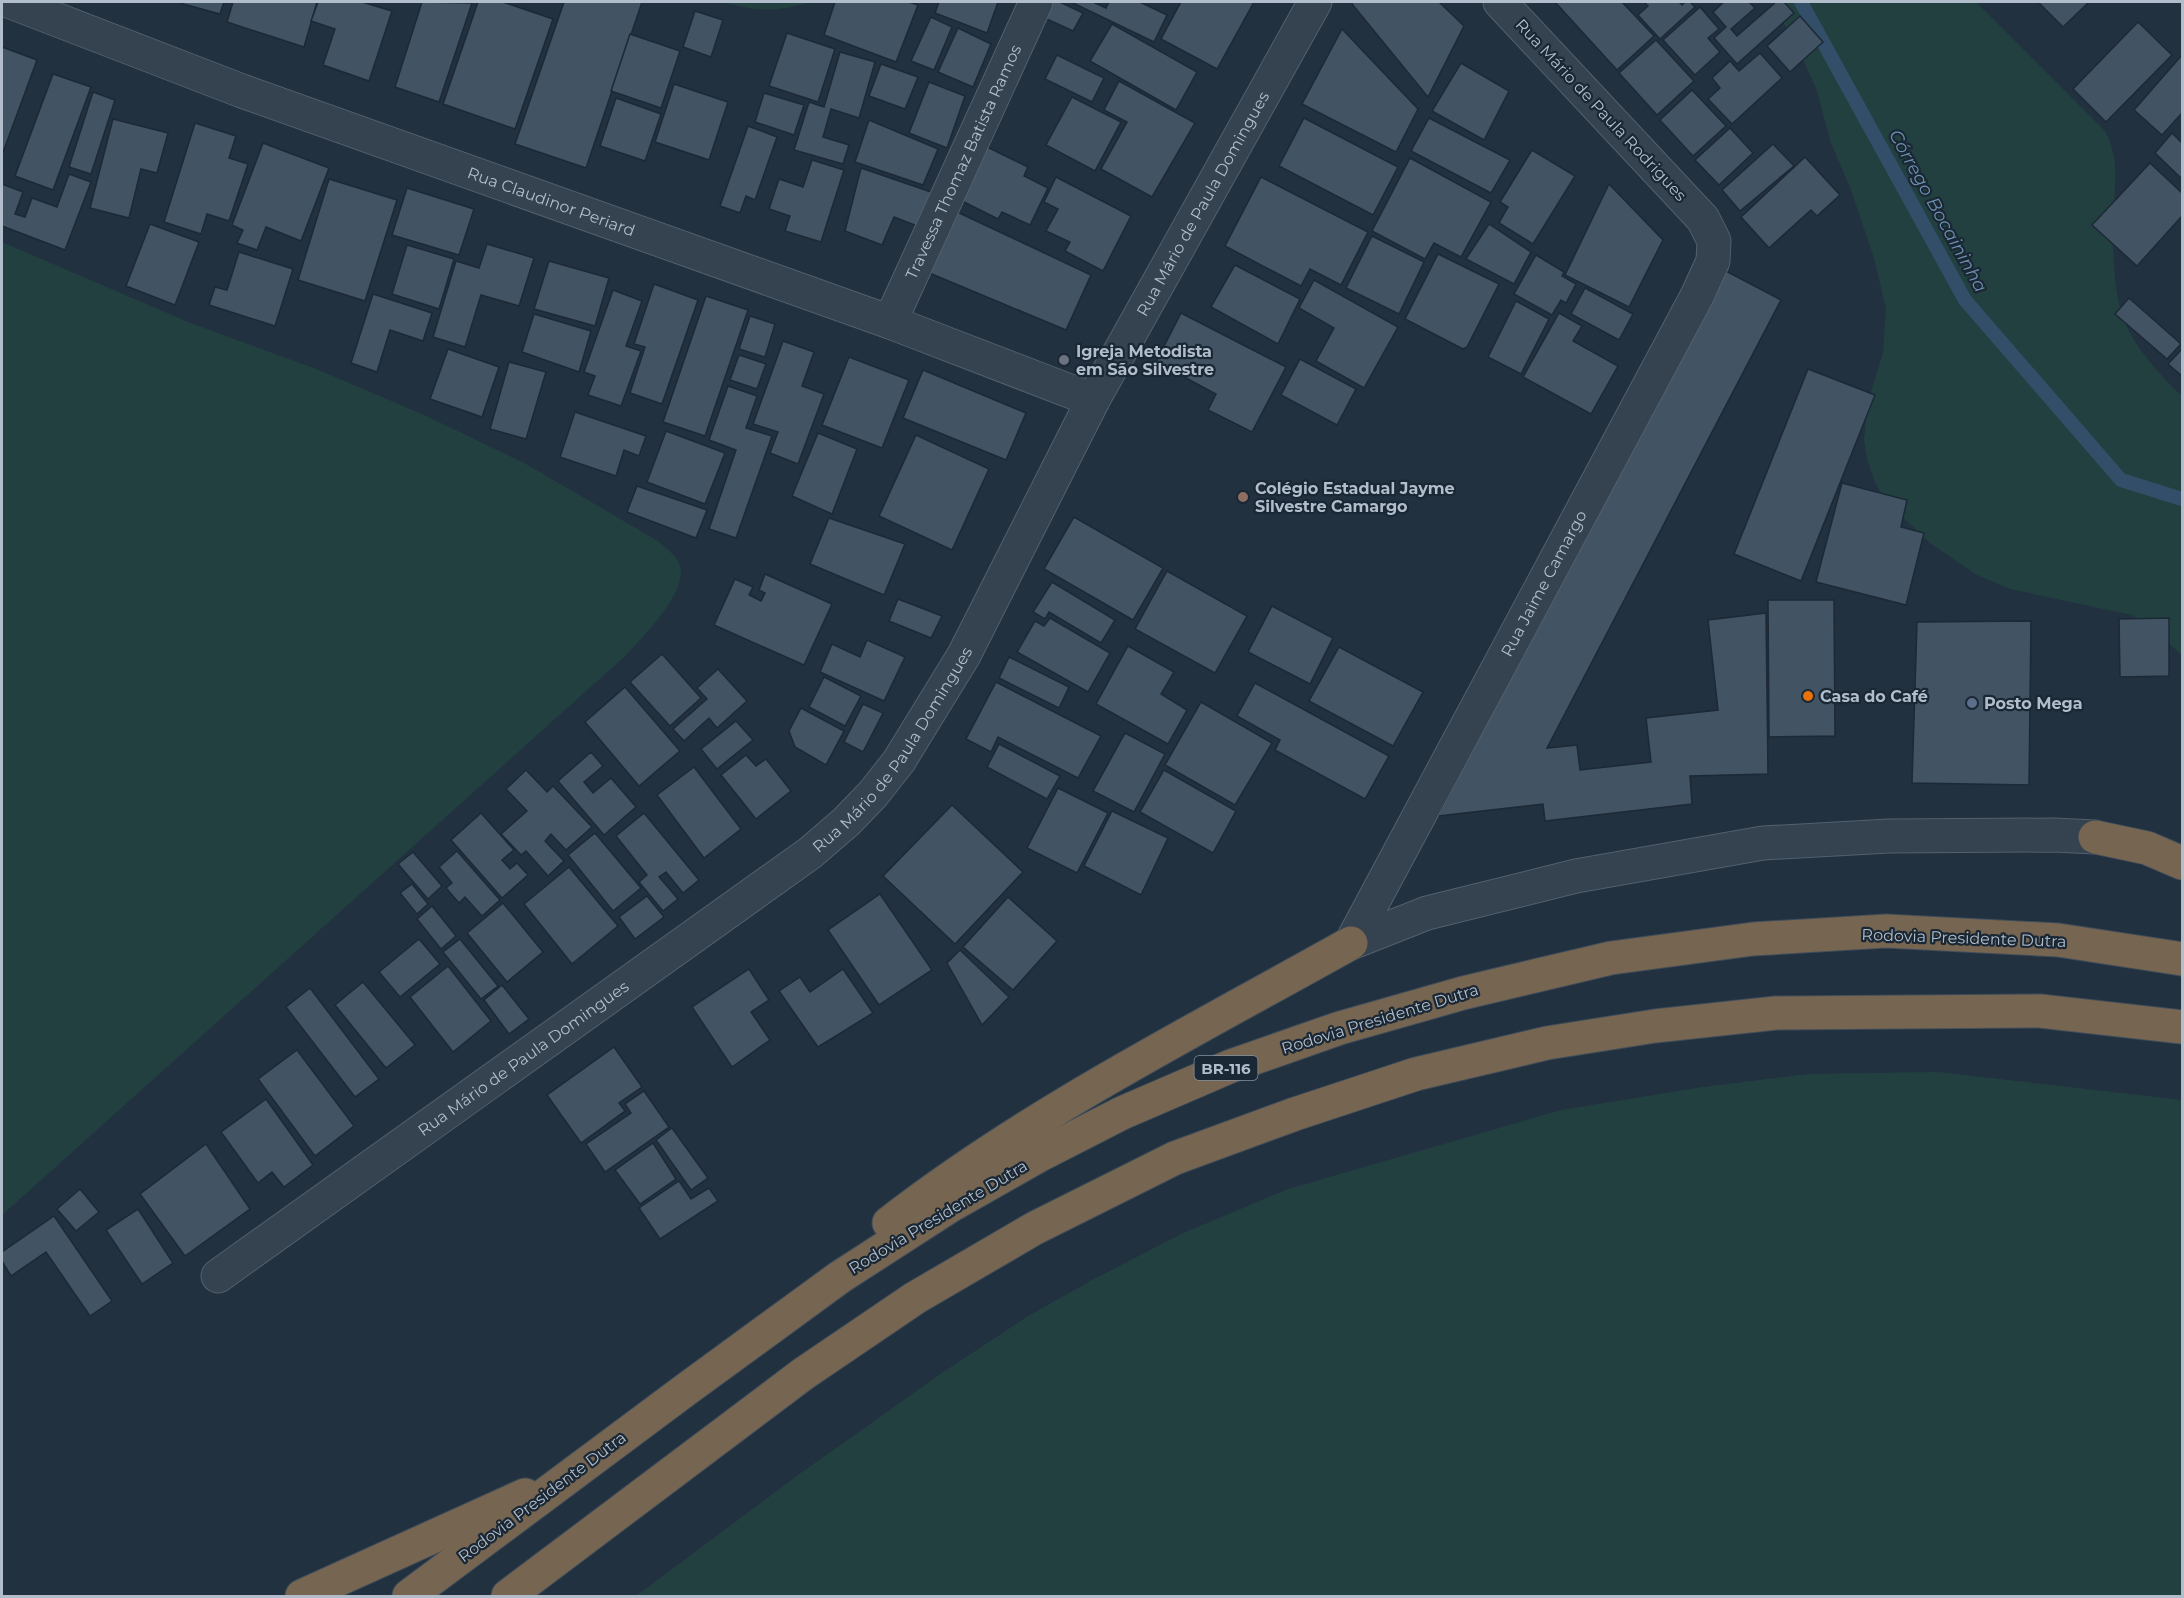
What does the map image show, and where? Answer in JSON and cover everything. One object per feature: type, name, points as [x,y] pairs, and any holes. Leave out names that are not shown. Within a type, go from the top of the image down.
[{"type":"highway","points":[[2095,837],[2147,848],[2182,863]]},
{"type":"highway","name":"Rodovia Presidente Dutra","points":[[409,1596],[840,1277],[950,1206],[1040,1155],[1122,1113],[1231,1066],[1340,1028],[1463,993],[1611,958],[1753,939],[1897,932],[2058,940],[2182,959]]},
{"type":"highway","points":[[688,1388],[786,1301],[927,1193],[1050,1111],[1351,943]]},
{"type":"highway","points":[[508,1596],[803,1374],[915,1298],[1035,1228],[1175,1158],[1306,1110],[1416,1074],[1547,1043],[1655,1026],[1776,1012],[2040,1011],[2182,1027]]},
{"type":"highway","points":[[302,1596],[573,1474]]},
{"type":"street","name":"Rua Claudinor Periard","points":[[11,2],[253,95],[890,322],[1093,400]]},
{"type":"street","name":"Travessa Thomaz Batista Ramos","points":[[890,322],[1036,2]]},
{"type":"street","name":"Rua Mário de Paula Domingues","points":[[218,1276],[801,860],[846,822],[873,794],[899,760],[964,654],[1093,400],[1315,2]]},
{"type":"street","name":"Rua Mário de Paula Rodrigues","points":[[1500,2],[1703,219]]},
{"type":"street","name":"Rua Jaime Camargo","points":[[1351,943],[1697,296],[1713,261],[1714,241],[1703,219]]},
{"type":"street","points":[[1351,943],[1427,913],[1564,879],[1763,843],[1889,836],[2054,835],[2095,837]]},
{"type":"green space","points":[[724,2],[810,2],[788,8],[767,10],[746,8]]},
{"type":"green space","points":[[1771,2],[1976,2],[2104,130],[2112,148],[2115,167],[2114,263],[2117,292],[2124,320],[2141,351],[2182,396],[2182,655],[2132,615],[2010,589],[1977,575],[1930,543],[1885,500],[1875,482],[1867,459],[1864,440],[1868,401],[1883,353],[1886,309],[1874,258],[1851,190],[1831,143],[1816,88],[1793,39]]},
{"type":"green space","points":[[2,242],[188,322],[316,369],[422,414],[526,464],[658,541],[676,559],[680,566],[681,577],[677,589],[661,614],[624,657],[2,1215]]},
{"type":"green space","points":[[1938,1072],[2182,1100],[2182,1596],[636,1596],[798,1475],[942,1373],[1028,1316],[1181,1234],[1288,1189],[1561,1110],[1703,1087],[1808,1074]]},
{"type":"building","points":[[176,2],[224,2],[220,14]]},
{"type":"building","points":[[233,2],[317,2],[304,47],[227,22]]},
{"type":"building","points":[[318,2],[362,2],[392,11],[369,81],[323,65],[335,29],[311,21]]},
{"type":"building","points":[[422,2],[472,3],[439,102],[395,87]]},
{"type":"building","points":[[478,2],[503,2],[553,19],[515,129],[443,104]]},
{"type":"building","points":[[564,2],[642,2],[586,168],[515,144]]},
{"type":"building","points":[[835,2],[909,2],[918,5],[896,62],[824,35]]},
{"type":"building","points":[[939,2],[998,2],[987,33],[935,13]]},
{"type":"building","points":[[1045,2],[1060,2],[1083,13],[1073,31],[1038,15]]},
{"type":"building","points":[[1071,2],[1093,2],[1106,8],[1109,2],[1140,2],[1167,15],[1154,42]]},
{"type":"building","points":[[1181,2],[1254,2],[1217,69],[1161,39]]},
{"type":"building","points":[[1353,2],[1439,2],[1464,26],[1428,97],[1352,4]]},
{"type":"building","points":[[1555,2],[1622,2],[1654,36],[1617,70]]},
{"type":"building","points":[[1644,2],[1679,2],[1682,5],[1690,2],[1695,7],[1660,39],[1638,15],[1648,6]]},
{"type":"building","points":[[1724,2],[1749,2],[1755,8],[1731,29],[1737,36],[1776,2],[1784,2],[1794,13],[1737,64],[1714,38],[1726,27],[1713,12]]},
{"type":"building","points":[[2038,2],[2089,2],[2063,27]]},
{"type":"building","points":[[1700,7],[1719,29],[1708,38],[1720,52],[1695,75],[1663,40]]},
{"type":"building","points":[[695,11],[723,20],[711,57],[683,47]]},
{"type":"building","points":[[1800,16],[1823,42],[1790,72],[1767,46]]},
{"type":"building","points":[[931,17],[952,27],[934,70],[911,61]]},
{"type":"building","points":[[2138,22],[2172,55],[2106,122],[2073,89]]},
{"type":"building","points":[[1112,24],[1197,72],[1176,110],[1090,61]]},
{"type":"building","points":[[958,28],[991,44],[973,87],[938,72]]},
{"type":"building","points":[[1342,29],[1418,109],[1396,152],[1302,104]]},
{"type":"building","points":[[787,33],[835,49],[818,102],[769,86]]},
{"type":"building","points":[[630,34],[680,51],[661,108],[611,91]]},
{"type":"building","points":[[1656,40],[1694,81],[1657,115],[1619,73]]},
{"type":"building","points":[[2,47],[37,60],[2,155]]},
{"type":"building","points":[[840,52],[875,62],[859,118],[831,109],[823,137],[849,145],[843,164],[794,150],[809,102],[824,107]]},
{"type":"building","points":[[1760,53],[1782,78],[1732,124],[1708,99],[1720,88],[1712,78],[1730,61],[1739,71]]},
{"type":"building","points":[[1057,55],[1104,78],[1092,102],[1045,79]]},
{"type":"building","points":[[2182,55],[2182,113],[2162,135],[2134,110]]},
{"type":"building","points":[[1461,63],[1509,91],[1484,140],[1432,111]]},
{"type":"building","points":[[881,64],[918,77],[905,109],[869,96]]},
{"type":"building","points":[[53,74],[91,87],[53,190],[15,176]]},
{"type":"building","points":[[1119,81],[1195,123],[1152,197],[1101,169],[1127,122],[1104,110]]},
{"type":"building","points":[[929,82],[965,96],[947,148],[909,133]]},
{"type":"building","points":[[674,84],[728,102],[709,160],[655,142]]},
{"type":"building","points":[[1692,90],[1726,126],[1693,156],[1660,120]]},
{"type":"building","points":[[93,92],[115,100],[91,174],[69,167]]},
{"type":"building","points":[[764,93],[804,105],[794,135],[755,122]]},
{"type":"building","points":[[1072,97],[1121,122],[1095,171],[1046,145]]},
{"type":"building","points":[[616,98],[661,114],[645,161],[600,146]]},
{"type":"building","points":[[1304,118],[1398,167],[1373,215],[1279,166]]},
{"type":"building","points":[[1429,118],[1510,160],[1491,193],[1411,151]]},
{"type":"building","points":[[113,119],[168,133],[157,173],[141,169],[129,218],[90,208]]},
{"type":"building","points":[[869,120],[938,149],[923,185],[855,162]]},
{"type":"building","points":[[195,123],[236,136],[229,158],[248,164],[229,221],[207,214],[201,234],[164,222]]},
{"type":"building","points":[[748,126],[777,137],[755,200],[746,196],[740,213],[720,206]]},
{"type":"building","points":[[1730,128],[1753,153],[1719,185],[1695,160]]},
{"type":"building","points":[[2172,133],[2182,143],[2182,179],[2155,153]]},
{"type":"building","points":[[263,143],[329,168],[301,241],[266,227],[257,250],[237,243],[243,230],[232,225]]},
{"type":"building","points":[[1773,144],[1794,166],[1740,211],[1722,190]]},
{"type":"building","points":[[983,145],[1028,167],[1024,176],[1048,188],[1030,225],[1002,212],[998,219],[956,198]]},
{"type":"building","points":[[1532,150],[1575,176],[1533,244],[1499,223],[1508,207],[1500,202]]},
{"type":"building","points":[[1805,157],[1840,195],[1817,216],[1811,210],[1769,248],[1741,217]]},
{"type":"building","points":[[1410,158],[1491,202],[1461,257],[1434,243],[1425,259],[1372,231]]},
{"type":"building","points":[[812,160],[844,170],[821,242],[785,231],[790,216],[769,209],[779,179],[803,187]]},
{"type":"building","points":[[2150,163],[2182,193],[2182,216],[2137,266],[2092,225]]},
{"type":"building","points":[[861,168],[931,192],[917,226],[894,217],[882,245],[845,231]]},
{"type":"building","points":[[69,174],[91,182],[65,250],[2,226],[2,184],[23,192],[15,214],[25,217],[32,198],[57,207]]},
{"type":"building","points":[[1056,177],[1131,216],[1103,271],[1065,251],[1070,242],[1046,231],[1058,209],[1044,202]]},
{"type":"building","points":[[1261,177],[1368,232],[1341,285],[1310,269],[1301,286],[1225,246]]},
{"type":"building","points":[[329,179],[397,200],[365,301],[298,280]]},
{"type":"building","points":[[1609,184],[1663,240],[1629,307],[1565,275]]},
{"type":"building","points":[[407,188],[474,209],[459,255],[392,235]]},
{"type":"building","name":"Igreja Metodista em São Silvestre","points":[[953,210],[1091,275],[1066,330],[927,272]]},
{"type":"building","points":[[150,224],[199,242],[175,305],[126,286]]},
{"type":"building","points":[[1489,224],[1531,252],[1514,284],[1466,259]]},
{"type":"building","points":[[1372,236],[1424,262],[1399,314],[1346,288]]},
{"type":"building","points":[[487,244],[534,258],[519,306],[481,295],[465,347],[433,337],[456,261],[479,268]]},
{"type":"building","points":[[407,245],[454,259],[439,309],[392,294]]},
{"type":"building","points":[[239,252],[293,269],[275,326],[209,305],[215,287],[227,290]]},
{"type":"building","points":[[1438,254],[1499,284],[1467,347],[1463,349],[1405,319]]},
{"type":"building","points":[[1536,255],[1564,272],[1562,276],[1576,284],[1566,303],[1561,300],[1552,315],[1514,294]]},
{"type":"building","points":[[549,261],[609,278],[595,326],[534,309]]},
{"type":"building","points":[[1235,265],[1300,299],[1278,344],[1211,307]]},
{"type":"building","points":[[1724,270],[1781,300],[1547,748],[1577,745],[1580,770],[1651,762],[1646,718],[1718,710],[1708,620],[1766,613],[1768,774],[1690,776],[1692,804],[1545,821],[1543,804],[1438,816]]},
{"type":"building","points":[[1314,280],[1398,327],[1364,388],[1316,361],[1334,328],[1299,308]]},
{"type":"building","points":[[654,284],[698,300],[662,404],[630,393],[645,347],[634,344]]},
{"type":"building","points":[[1585,288],[1633,314],[1619,340],[1571,314]]},
{"type":"building","points":[[613,290],[642,301],[626,346],[641,351],[621,406],[588,395],[595,376],[584,372]]},
{"type":"building","points":[[373,294],[432,313],[423,341],[390,330],[377,372],[351,363]]},
{"type":"building","points":[[706,296],[748,310],[705,436],[663,422]]},
{"type":"building","points":[[2129,298],[2181,344],[2167,359],[2115,314]]},
{"type":"building","points":[[1516,301],[1549,319],[1521,374],[1488,357]]},
{"type":"building","points":[[1181,313],[1286,367],[1252,432],[1208,410],[1216,394],[1156,362]]},
{"type":"building","points":[[1559,313],[1582,326],[1573,341],[1618,366],[1591,414],[1523,377]]},
{"type":"building","points":[[534,314],[591,331],[579,372],[522,352]]},
{"type":"building","points":[[750,316],[775,324],[765,357],[739,349]]},
{"type":"building","points":[[783,341],[814,352],[802,386],[824,394],[798,464],[770,453],[778,432],[753,424]]},
{"type":"building","points":[[448,349],[499,367],[482,417],[430,399]]},
{"type":"building","points":[[2182,349],[2182,376],[2168,364]]},
{"type":"building","points":[[739,355],[766,364],[757,389],[730,380]]},
{"type":"building","points":[[849,357],[909,380],[882,448],[822,425]]},
{"type":"building","points":[[1300,359],[1356,389],[1337,425],[1281,395]]},
{"type":"building","points":[[509,362],[546,372],[526,439],[490,429]]},
{"type":"building","points":[[1808,369],[1875,395],[1801,581],[1734,554]]},
{"type":"building","points":[[923,370],[1026,413],[1006,460],[903,418]]},
{"type":"building","points":[[728,386],[757,396],[746,428],[772,436],[736,538],[709,529],[736,450],[709,440]]},
{"type":"building","points":[[575,412],[646,436],[639,456],[624,450],[616,476],[560,457]]},
{"type":"building","points":[[666,431],[725,453],[705,504],[647,482]]},
{"type":"building","points":[[818,433],[857,449],[832,514],[792,496]]},
{"type":"building","points":[[916,435],[989,469],[952,550],[879,516]]},
{"type":"building","points":[[1842,483],[1907,500],[1901,527],[1924,533],[1906,605],[1816,582]]},
{"type":"building","points":[[637,486],[707,510],[696,538],[627,512]]},
{"type":"building","points":[[1074,517],[1163,568],[1133,620],[1044,569]]},
{"type":"building","points":[[829,518],[905,544],[884,595],[810,564]]},
{"type":"building","points":[[1167,571],[1247,616],[1215,673],[1135,629]]},
{"type":"building","points":[[765,574],[832,604],[804,665],[714,625],[735,579],[753,587],[749,595],[761,601],[765,593],[759,590]]},
{"type":"building","points":[[1052,582],[1115,620],[1101,643],[1049,612],[1045,619],[1033,612]]},
{"type":"building","points":[[898,599],[942,616],[931,638],[889,621]]},
{"type":"building","points":[[1768,600],[1834,600],[1835,736],[1769,737]]},
{"type":"building","points":[[1272,606],[1333,638],[1310,684],[1248,652]]},
{"type":"building","points":[[1050,618],[1110,653],[1088,692],[1017,652],[1035,621],[1044,626]]},
{"type":"building","points":[[2169,618],[2169,676],[2120,677],[2119,619]]},
{"type":"building","name":"Posto Mega","points":[[2031,621],[2029,785],[1912,783],[1917,622]]},
{"type":"building","points":[[867,640],[905,657],[884,701],[820,672],[832,644],[860,657]]},
{"type":"building","points":[[1128,646],[1174,672],[1161,694],[1187,710],[1168,744],[1096,704]]},
{"type":"building","points":[[1339,647],[1423,692],[1393,746],[1309,701]]},
{"type":"building","points":[[662,654],[701,698],[670,726],[630,682]]},
{"type":"building","points":[[1009,657],[1069,687],[1059,708],[999,678]]},
{"type":"building","points":[[718,669],[747,701],[717,728],[709,718],[684,741],[673,729],[707,699],[697,688]]},
{"type":"building","points":[[824,677],[861,696],[845,726],[809,707]]},
{"type":"building","points":[[996,682],[1101,736],[1078,778],[998,737],[991,752],[966,739]]},
{"type":"building","points":[[1255,683],[1389,756],[1365,799],[1275,750],[1280,740],[1237,716]]},
{"type":"building","points":[[625,687],[680,751],[639,786],[585,722]]},
{"type":"building","points":[[1201,702],[1272,743],[1235,805],[1165,765]]},
{"type":"building","points":[[863,704],[883,713],[863,752],[844,742]]},
{"type":"building","points":[[801,708],[844,731],[826,765],[795,747],[789,731]]},
{"type":"building","points":[[736,721],[753,740],[717,769],[701,749]]},
{"type":"building","points":[[1125,733],[1165,754],[1134,812],[1093,791]]},
{"type":"building","points":[[999,744],[1060,776],[1047,799],[987,767]]},
{"type":"building","points":[[591,752],[603,766],[584,782],[593,793],[611,778],[636,807],[604,835],[558,781]]},
{"type":"building","points":[[746,755],[756,766],[766,759],[791,791],[756,819],[721,775]]},
{"type":"building","points":[[694,767],[741,829],[704,858],[657,795]]},
{"type":"building","points":[[526,770],[547,792],[553,786],[592,827],[566,850],[551,834],[545,841],[564,861],[548,876],[526,851],[521,855],[501,834],[527,811],[506,789]]},
{"type":"building","points":[[1164,770],[1236,811],[1213,853],[1140,812]]},
{"type":"building","points":[[1058,788],[1108,813],[1077,873],[1027,848]]},
{"type":"building","points":[[952,805],[1023,872],[955,944],[883,876]]},
{"type":"building","points":[[1112,811],[1168,838],[1141,895],[1084,866]]},
{"type":"building","points":[[481,813],[514,850],[502,860],[510,869],[517,863],[528,875],[502,898],[451,840]]},
{"type":"building","points":[[644,813],[699,880],[683,893],[666,872],[659,877],[678,899],[663,911],[639,882],[647,875],[616,836]]},
{"type":"building","points":[[595,833],[641,888],[613,911],[568,855]]},
{"type":"building","points":[[457,851],[500,900],[482,916],[465,897],[459,903],[446,888],[452,883],[439,867]]},
{"type":"building","points":[[413,852],[442,886],[428,899],[398,864]]},
{"type":"building","points":[[569,867],[618,926],[572,964],[524,904]]},
{"type":"building","points":[[412,884],[428,904],[417,914],[400,893]]},
{"type":"building","points":[[880,894],[932,970],[879,1005],[828,930]]},
{"type":"building","points":[[647,896],[664,917],[635,939],[619,917]]},
{"type":"building","points":[[1008,897],[1057,941],[1013,990],[963,947]]},
{"type":"building","points":[[503,903],[543,952],[507,982],[467,933]]},
{"type":"building","points":[[432,906],[456,936],[441,949],[417,919]]},
{"type":"building","points":[[419,939],[440,964],[400,997],[379,972]]},
{"type":"building","points":[[460,939],[498,986],[481,999],[443,952]]},
{"type":"building","points":[[960,950],[1009,997],[982,1025],[947,963]]},
{"type":"building","points":[[448,966],[491,1021],[453,1052],[410,997]]},
{"type":"building","points":[[749,969],[769,1000],[751,1012],[770,1040],[732,1067],[692,1007]]},
{"type":"building","points":[[843,969],[873,1013],[818,1047],[779,991],[800,977],[810,992]]},
{"type":"building","points":[[363,982],[415,1045],[386,1068],[335,1005]]},
{"type":"building","points":[[502,985],[529,1019],[509,1034],[484,1000]]},
{"type":"building","points":[[310,988],[379,1079],[355,1097],[286,1007]]},
{"type":"building","points":[[614,1047],[642,1087],[619,1103],[625,1111],[581,1143],[547,1095]]},
{"type":"building","points":[[297,1050],[354,1126],[315,1156],[258,1079]]},
{"type":"building","points":[[644,1091],[669,1127],[605,1172],[586,1144],[631,1113],[625,1104]]},
{"type":"building","points":[[266,1099],[313,1165],[284,1187],[272,1172],[258,1183],[221,1132]]},
{"type":"building","points":[[672,1128],[708,1178],[691,1190],[656,1140]]},
{"type":"building","points":[[653,1143],[676,1179],[640,1204],[615,1170]]},
{"type":"building","points":[[206,1144],[250,1209],[185,1256],[140,1194]]},
{"type":"building","points":[[679,1181],[691,1199],[709,1188],[718,1201],[660,1239],[639,1208]]},
{"type":"building","points":[[80,1189],[99,1212],[76,1231],[57,1209]]},
{"type":"building","points":[[138,1209],[173,1263],[142,1284],[106,1230]]},
{"type":"building","points":[[54,1216],[112,1301],[90,1316],[46,1252],[11,1276],[2,1261],[2,1252]]},
{"type":"waterway","name":"Córrego Bocaininha","points":[[1801,2],[1965,300],[2121,480],[2182,499]]},
{"type":"place","name":"Igreja Metodista em São Silvestre","points":[[1064,360]]},
{"type":"place","name":"Colégio Estadual Jayme Silvestre Camargo","points":[[1243,497]]},
{"type":"place","name":"Casa do Café","points":[[1808,696]]},
{"type":"place","name":"Posto Mega","points":[[1972,703]]}]
